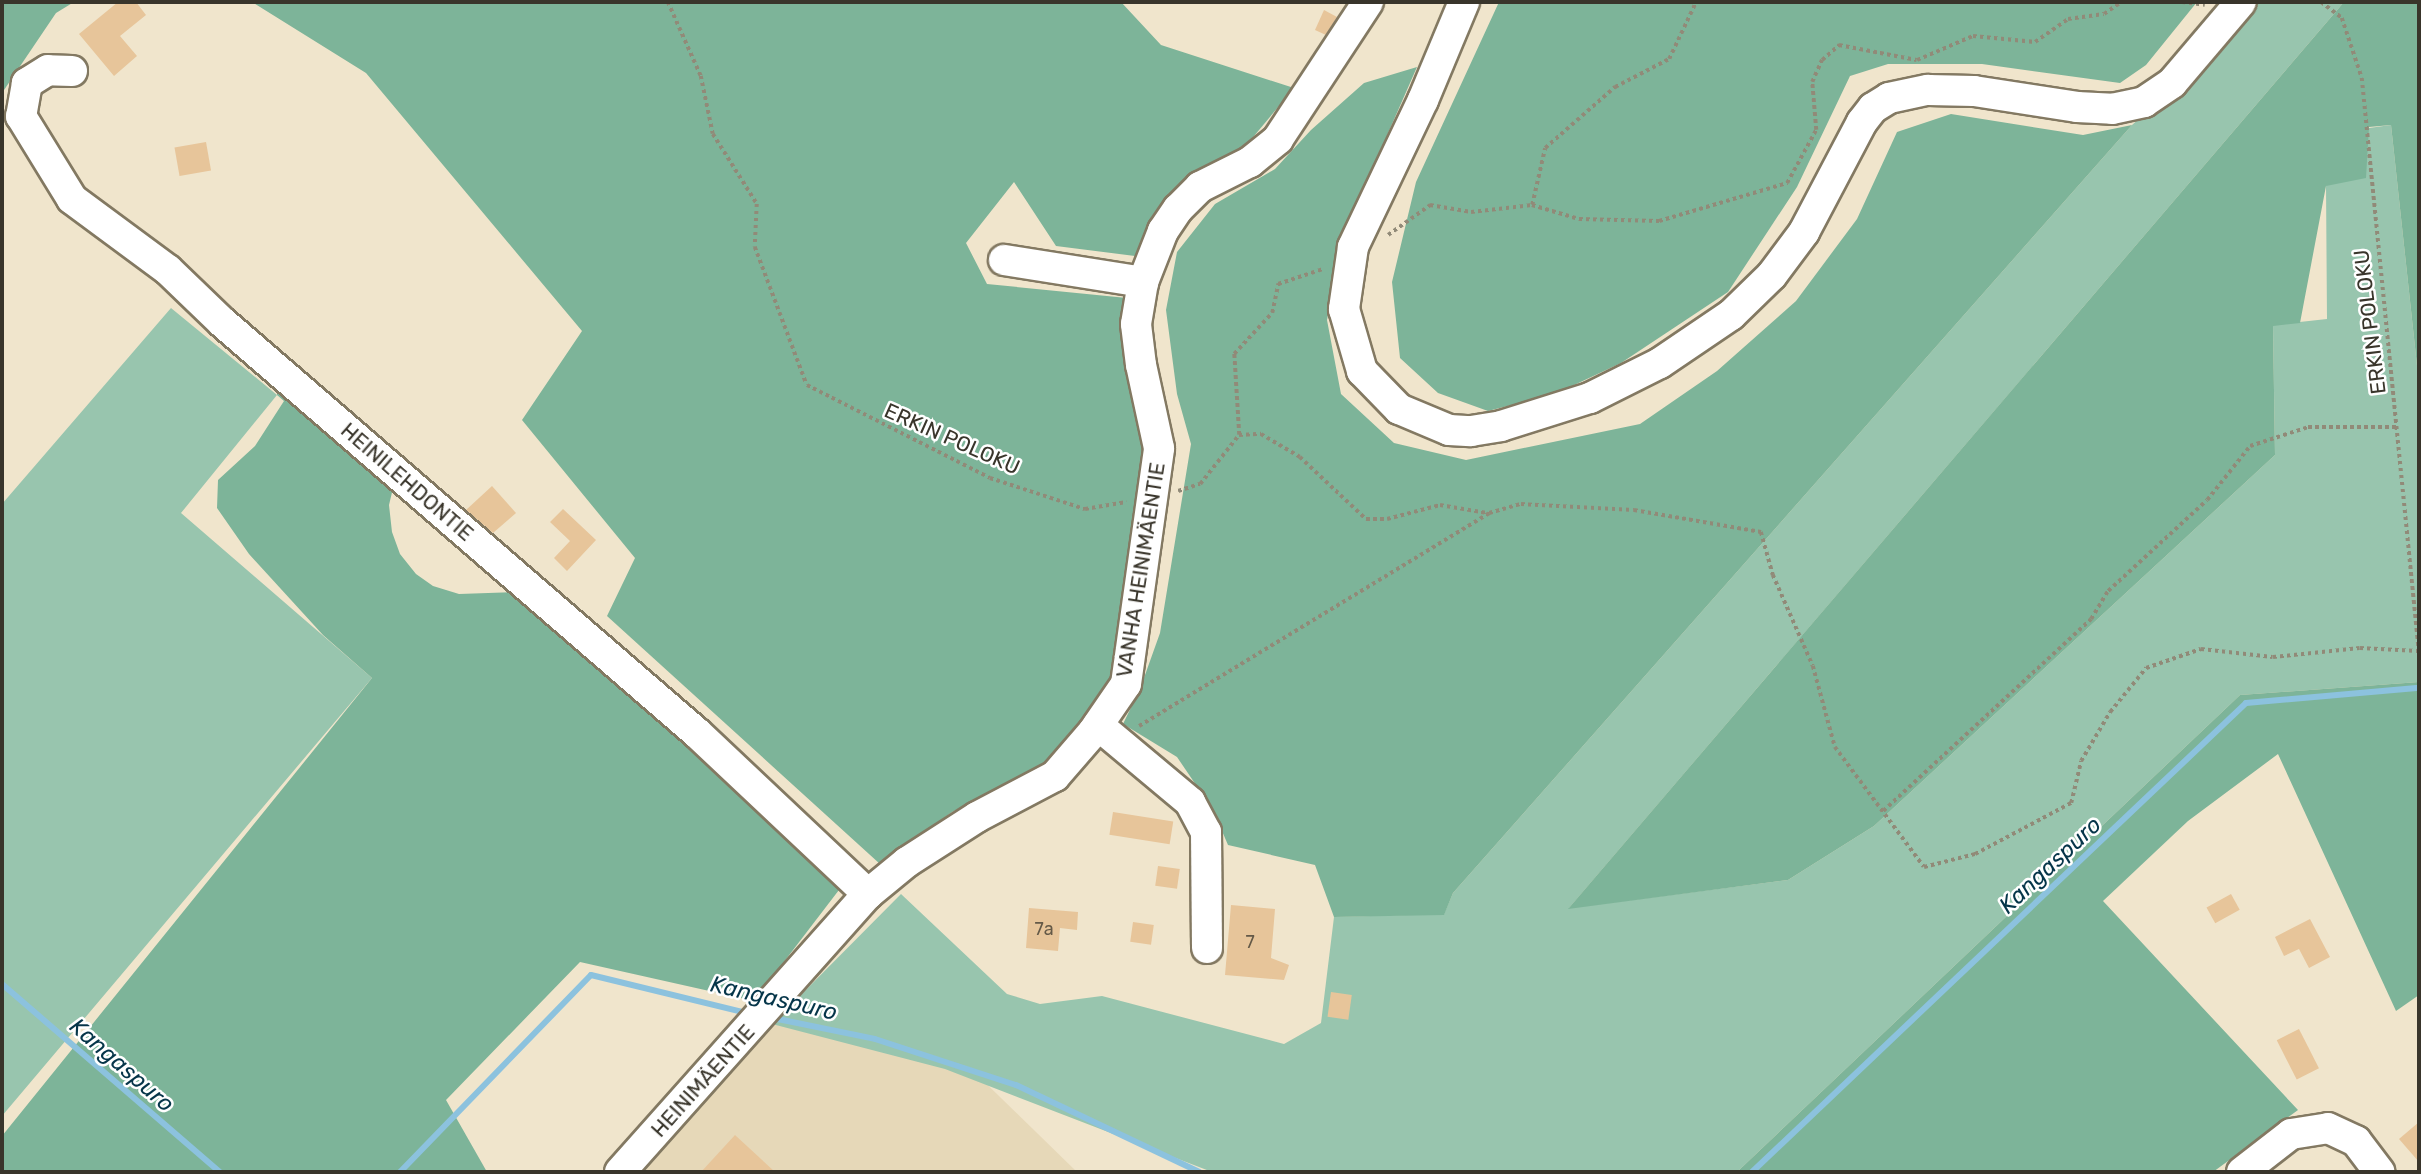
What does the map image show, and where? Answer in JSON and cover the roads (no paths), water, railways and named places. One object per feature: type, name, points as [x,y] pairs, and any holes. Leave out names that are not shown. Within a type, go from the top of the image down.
[{"type":"street","name":"VANHA HEINIMÄENTIE","points":[[868,894],[907,862],[977,817],[1055,776],[1107,733],[1126,684],[1159,448],[1141,365],[1136,324],[1143,282],[1163,231],[1178,209],[1200,187],[1250,162],[1278,139],[1368,2]]},
{"type":"street","points":[[1464,2],[1423,100],[1353,247],[1344,309],[1362,371],[1399,409],[1449,430],[1471,431],[1501,426],[1590,398],[1660,363],[1731,315],[1772,275],[1804,232],[1861,122],[1873,108],[1889,98],[1928,90],[1974,90],[2077,107],[2112,109],[2144,102],[2172,83],[2241,2]]},
{"type":"street","name":"HEINILEHDONTIE","points":[[72,71],[48,70],[27,83],[20,116],[72,199],[168,270],[222,322],[697,733],[868,894]]},
{"type":"street","points":[[1004,260],[1143,282]]},
{"type":"street","points":[[1107,733],[1190,802],[1206,832],[1206,948]]},
{"type":"street","name":"HEINIMÄENTIE","points":[[620,1172],[868,894]]},
{"type":"street","points":[[2242,1172],[2291,1134],[2328,1128],[2356,1141],[2379,1172]]},
{"type":"waterway","name":"Kangaspuro","points":[[1752,1172],[2246,703],[2419,688]]},
{"type":"waterway","name":"Kangaspuro","points":[[400,1172],[591,975],[751,1014]]},
{"type":"waterway","name":"Kangaspuro","points":[[2,984],[220,1172]]},
{"type":"waterway","name":"Kangaspuro","points":[[768,1017],[875,1039],[1016,1085],[1199,1172]]}]
